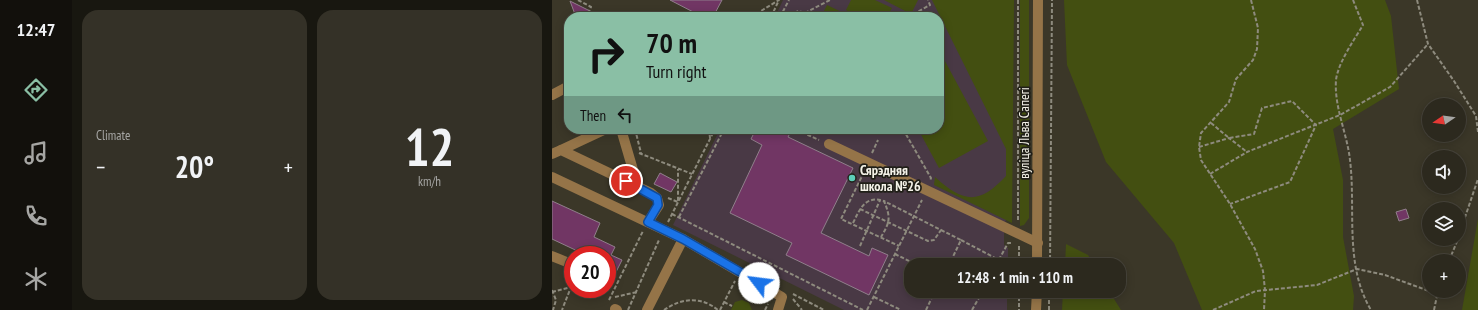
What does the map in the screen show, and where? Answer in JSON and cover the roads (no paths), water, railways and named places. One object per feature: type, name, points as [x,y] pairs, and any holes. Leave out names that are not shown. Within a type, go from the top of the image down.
[{"type":"street","name":"вуліца Льва Сапегі","points":[[1038,0],[1038,258]]},
{"type":"street","points":[[552,95],[564,89]]},
{"type":"street","points":[[557,152],[595,134]]},
{"type":"street","points":[[623,134],[638,187]]},
{"type":"street","points":[[829,144],[1038,243]]},
{"type":"street","points":[[557,152],[638,187],[657,198],[658,205],[646,226]]},
{"type":"street","points":[[552,177],[646,226],[664,230],[683,239],[782,297],[778,310]]},
{"type":"street","points":[[647,310],[683,239]]},
{"type":"street","points":[[552,256],[564,261]]},
{"type":"street","points":[[1036,310],[1037,298]]},
{"type":"place","name":"Сярэдняя школа №26","points":[[852,178]]}]
